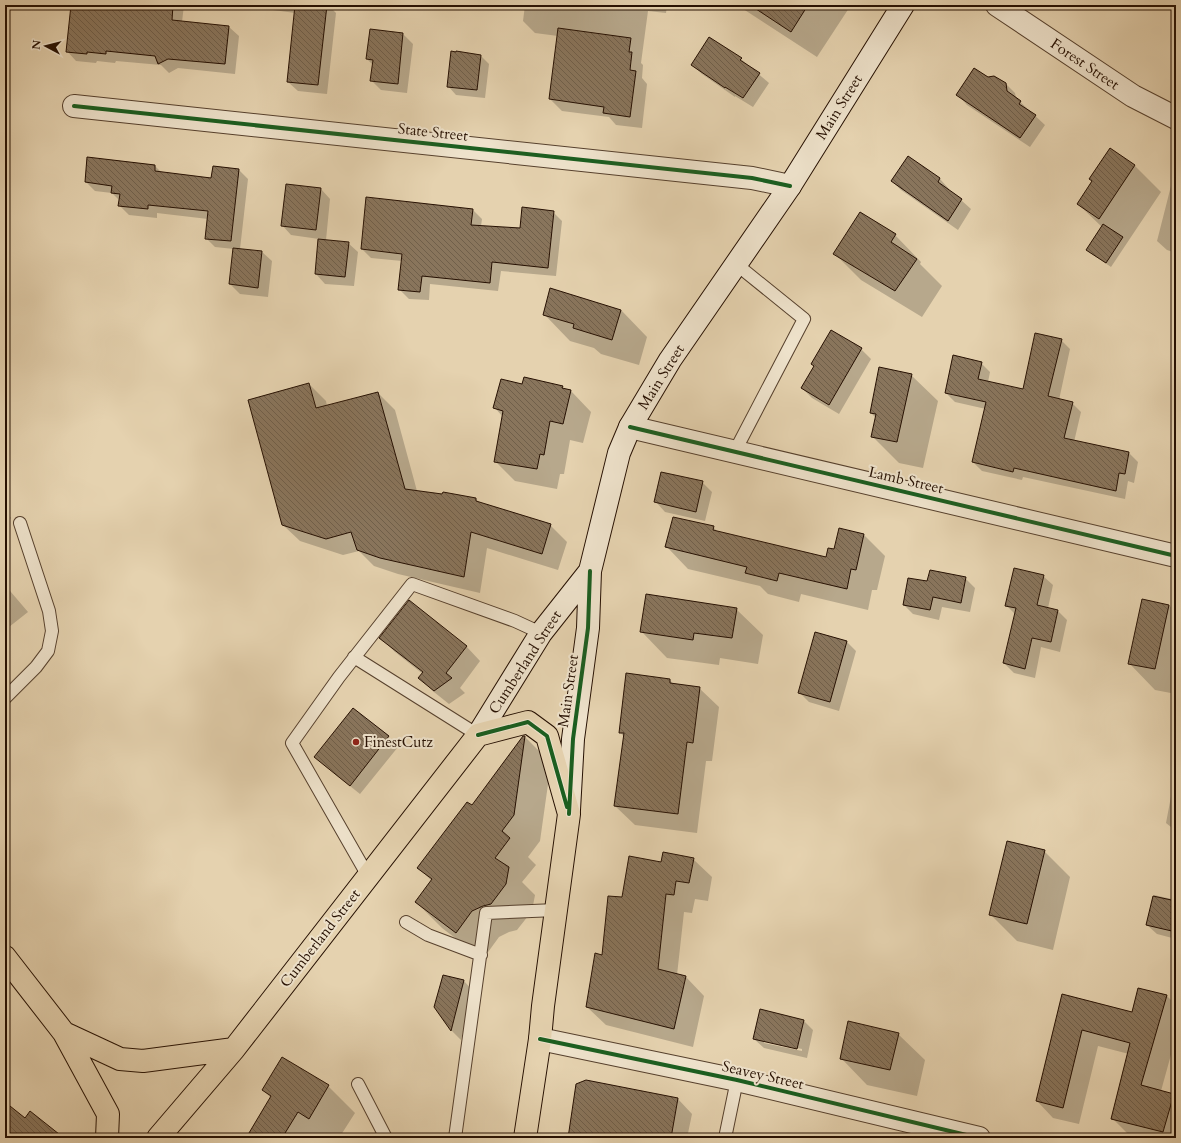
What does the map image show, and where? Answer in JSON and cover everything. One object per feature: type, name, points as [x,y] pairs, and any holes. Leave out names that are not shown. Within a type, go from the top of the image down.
[{"type":"main road","name":"Cumberland Street","points":[[158,1138],[234,1049],[478,735],[528,722],[547,736],[569,814]]},
{"type":"main road","name":"Main Street","points":[[525,1138],[540,1039],[542,1006],[569,814]]},
{"type":"main road","points":[[5,957],[64,1033],[108,1114],[107,1138]]},
{"type":"main road","points":[[64,1033],[120,1059],[143,1061],[234,1049]]},
{"type":"street","name":"Main Street","points":[[569,814],[573,739],[588,628],[590,571],[619,453],[630,427],[670,360],[790,186],[903,5]]},
{"type":"street","name":"Forest Street","points":[[996,5],[1133,96],[1176,118]]},
{"type":"street","name":"State Street","points":[[74,106],[752,178],[790,186]]},
{"type":"street","name":"Lamb Street","points":[[630,427],[734,453],[1176,556]]},
{"type":"street","name":"Cumberland Street","points":[[478,735],[541,633],[590,571]]},
{"type":"street","name":"Seavey Street","points":[[540,1039],[737,1080],[979,1138]]},
{"type":"lane","points":[[734,453],[804,319],[736,264]]},
{"type":"lane","points":[[5,698],[36,667],[48,651],[52,631],[49,611],[20,523]]},
{"type":"lane","points":[[368,876],[292,743],[338,677],[412,584],[515,621],[541,633]]},
{"type":"lane","points":[[354,657],[478,735]]},
{"type":"lane","points":[[455,1138],[486,913],[556,910]]},
{"type":"lane","points":[[406,922],[428,935],[481,955]]},
{"type":"lane","points":[[725,1138],[737,1080]]},
{"type":"lane","points":[[358,1084],[386,1138]]},
{"type":"building","points":[[71,5],[173,5],[172,20],[229,26],[225,64],[168,59],[158,64],[155,56],[106,51],[106,54],[66,52]]},
{"type":"building","points":[[295,5],[327,5],[318,85],[287,82]]},
{"type":"building","points":[[750,5],[808,5],[791,32]]},
{"type":"building","points":[[558,28],[631,38],[629,52],[632,52],[630,70],[636,71],[630,117],[603,113],[604,107],[549,99]]},
{"type":"building","points":[[370,29],[403,33],[398,84],[370,81],[373,60],[366,59]]},
{"type":"building","points":[[709,37],[742,58],[740,60],[760,73],[743,98],[725,88],[691,65]]},
{"type":"building","points":[[451,51],[481,55],[477,90],[447,87]]},
{"type":"building","points":[[974,68],[988,77],[994,76],[1006,83],[1007,91],[1021,101],[1019,104],[1036,115],[1020,138],[956,95]]},
{"type":"building","points":[[1110,148],[1135,165],[1099,219],[1077,204],[1092,181],[1089,179]]},
{"type":"building","points":[[908,156],[940,178],[938,182],[962,199],[948,221],[891,181]]},
{"type":"building","points":[[87,157],[155,165],[155,171],[211,178],[213,166],[239,169],[231,241],[205,239],[208,211],[148,205],[148,209],[118,206],[120,194],[111,193],[112,186],[85,182]]},
{"type":"building","points":[[286,184],[321,188],[316,230],[281,226]]},
{"type":"building","points":[[366,197],[473,209],[471,225],[520,228],[522,207],[554,211],[548,268],[492,262],[490,283],[422,276],[420,292],[398,290],[402,254],[361,249]]},
{"type":"building","points":[[860,212],[896,234],[891,242],[917,259],[895,291],[833,254]]},
{"type":"building","points":[[1103,224],[1123,237],[1106,263],[1086,250]]},
{"type":"building","points":[[318,239],[349,242],[345,277],[315,274]]},
{"type":"building","points":[[233,248],[262,251],[258,288],[229,284]]},
{"type":"building","points":[[550,288],[621,310],[612,340],[573,328],[574,324],[543,315]]},
{"type":"building","points":[[831,330],[862,348],[829,405],[801,388],[814,366],[811,364]]},
{"type":"building","points":[[1035,333],[1062,339],[1048,396],[1073,402],[1064,438],[1129,452],[1125,474],[1119,473],[1116,491],[1014,468],[1013,472],[972,462],[986,402],[945,393],[953,355],[982,362],[978,379],[1023,389]]},
{"type":"building","points":[[879,367],[912,374],[897,442],[871,437],[876,414],[870,413]]},
{"type":"building","points":[[524,377],[563,386],[562,388],[571,390],[563,424],[550,421],[544,455],[540,454],[537,469],[494,462],[503,411],[493,408],[501,379],[522,384]]},
{"type":"building","points":[[309,383],[316,408],[378,392],[405,489],[442,494],[443,492],[476,498],[476,501],[551,524],[542,554],[471,532],[464,577],[380,558],[357,550],[351,532],[326,539],[282,525],[248,400]]},
{"type":"building","points":[[661,472],[703,481],[696,512],[654,502]]},
{"type":"building","points":[[673,517],[714,526],[713,530],[826,557],[828,548],[834,549],[839,528],[864,534],[856,570],[851,569],[847,589],[779,573],[777,581],[745,573],[747,567],[665,547]]},
{"type":"building","points":[[1014,568],[1044,575],[1037,605],[1058,610],[1051,642],[1032,638],[1025,669],[1003,663],[1016,608],[1005,606]]},
{"type":"building","points":[[930,570],[966,577],[961,603],[933,597],[930,610],[903,605],[908,578],[927,581]]},
{"type":"building","points":[[646,594],[737,608],[732,638],[694,633],[693,640],[640,632]]},
{"type":"building","points":[[1142,599],[1169,605],[1155,669],[1128,664]]},
{"type":"building","points":[[409,600],[467,646],[446,673],[452,678],[434,691],[418,678],[423,672],[379,638]]},
{"type":"building","points":[[815,632],[847,641],[830,702],[798,693]]},
{"type":"building","points":[[626,673],[670,679],[670,683],[700,687],[693,743],[687,742],[678,814],[614,806],[624,733],[619,733]]},
{"type":"building","points":[[353,708],[389,736],[350,786],[314,757]]},
{"type":"building","points":[[523,736],[525,736],[514,815],[502,831],[510,838],[495,858],[509,867],[506,884],[491,904],[472,911],[456,933],[415,902],[432,879],[417,868],[467,802],[472,805]]},
{"type":"building","points":[[1007,841],[1045,850],[1027,924],[989,915]]},
{"type":"building","points":[[663,852],[694,858],[689,883],[676,881],[674,895],[666,894],[658,969],[686,976],[674,1029],[586,1007],[595,953],[602,955],[608,896],[622,897],[629,856],[661,862]]},
{"type":"building","points":[[1153,896],[1176,901],[1176,932],[1146,925]]},
{"type":"building","points":[[443,975],[464,980],[451,1031],[434,1007]]},
{"type":"building","points":[[1138,988],[1167,995],[1141,1085],[1174,1094],[1163,1132],[1111,1119],[1130,1043],[1082,1030],[1063,1108],[1036,1101],[1062,994],[1132,1012]]},
{"type":"building","points":[[760,1009],[804,1020],[797,1049],[753,1039]]},
{"type":"building","points":[[848,1021],[899,1033],[890,1070],[840,1059]]},
{"type":"building","points":[[282,1057],[329,1085],[309,1119],[298,1112],[282,1138],[246,1138],[271,1096],[262,1090]]},
{"type":"building","points":[[586,1080],[678,1098],[671,1138],[568,1138],[576,1084]]},
{"type":"building","points":[[5,1102],[25,1118],[30,1111],[64,1138],[5,1138]]},
{"type":"cycle path","points":[[74,106],[752,178],[790,186]]},
{"type":"cycle path","points":[[630,427],[1176,556]]},
{"type":"cycle path","points":[[569,814],[573,739],[588,628],[590,571]]},
{"type":"cycle path","points":[[478,735],[528,722],[547,736],[567,807]]},
{"type":"cycle path","points":[[540,1039],[737,1080],[979,1138]]},
{"type":"place","name":"FinestCutz","points":[[356,742]]}]
